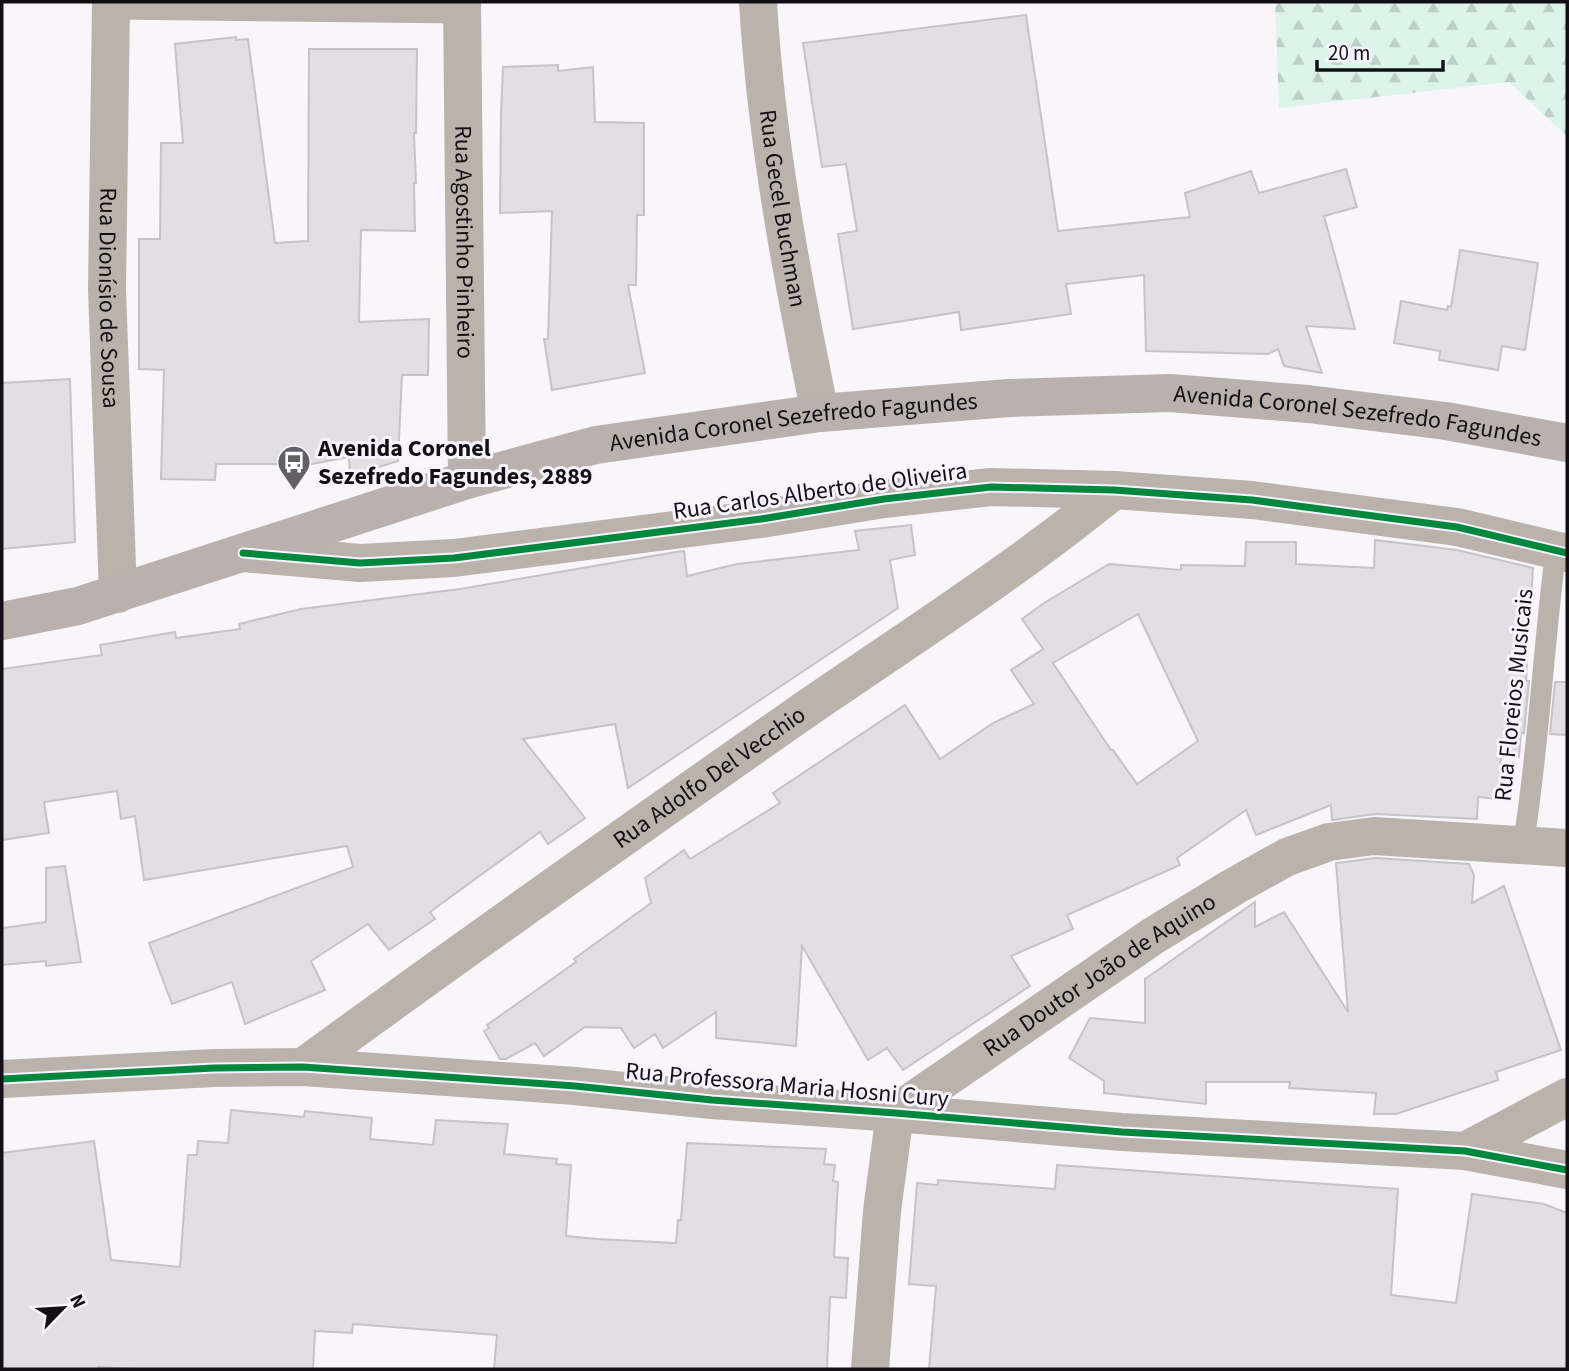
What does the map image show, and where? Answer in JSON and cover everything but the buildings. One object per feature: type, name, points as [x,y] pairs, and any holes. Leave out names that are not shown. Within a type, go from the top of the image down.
[{"type":"main road","name":"Avenida Coronel Sezefredo Fagundes","points":[[2,621],[78,606],[467,480],[596,445],[820,413],[1009,398],[1170,393],[1308,404],[1446,421],[1567,443]]},
{"type":"street","name":"Rua Gecel Buchman","points":[[758,2],[764,86],[773,149],[802,324],[820,413]]},
{"type":"street","name":"Rua Dionísio de Sousa","points":[[111,6],[107,289],[118,593]]},
{"type":"street","name":"Rua Agostinho Pinheiro","points":[[462,7],[467,480]]},
{"type":"street","name":"Rua Carlos Alberto de Oliveira","points":[[243,553],[360,563],[454,558],[761,519],[884,499],[991,487],[1114,490],[1252,500],[1457,527],[1562,551]]},
{"type":"street","name":"Rua Adolfo Del Vecchio","points":[[303,1067],[498,925],[1020,561],[1114,490]]},
{"type":"street","name":"Rua Doutor João de Aquino","points":[[895,1113],[1153,936],[1287,857],[1329,842],[1374,836],[1567,848]]},
{"type":"street","name":"Rua Professora Maria Hosni Cury","points":[[2,1079],[214,1068],[303,1067],[575,1086],[712,1100],[1122,1132],[1465,1151],[1567,1170]]},
{"type":"street","points":[[1465,1151],[1567,1097]]},
{"type":"street","points":[[870,1369],[882,1212],[895,1113]]},
{"type":"lane","points":[[111,6],[462,7]]},
{"type":"lane","name":"Rua Floreios Musicais","points":[[1524,846],[1548,606],[1562,551]]},
{"type":"green space","points":[[1275,2],[1567,2],[1567,136],[1509,82],[1279,108]]},
{"type":"cycle path","points":[[243,553],[360,563],[454,558],[761,519],[884,499],[991,487],[1114,490],[1252,500],[1457,527],[1567,553]]},
{"type":"cycle path","points":[[2,1079],[214,1068],[303,1067],[575,1086],[712,1100],[1122,1132],[1465,1151],[1567,1170]]},
{"type":"place","name":"Avenida Coronel Sezefredo Fagundes, 2889","points":[[294,492]]}]
